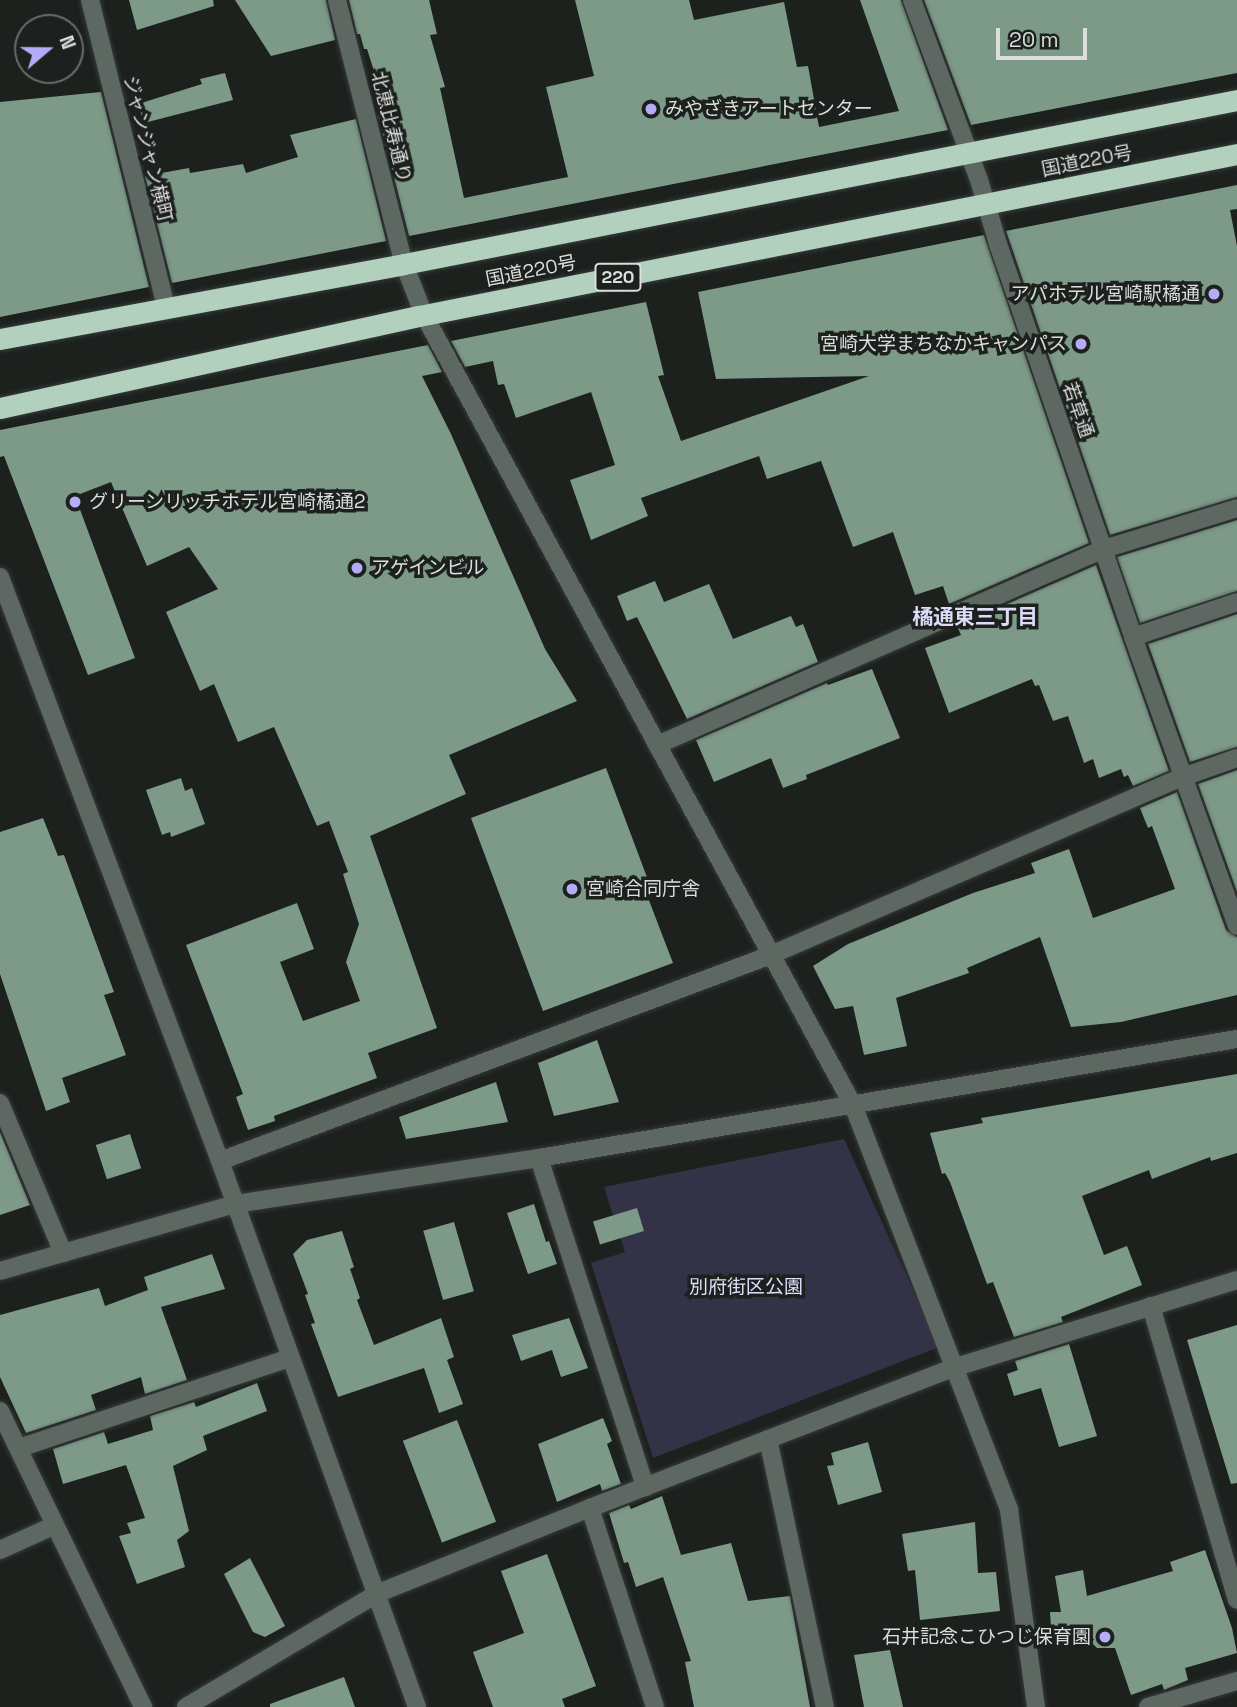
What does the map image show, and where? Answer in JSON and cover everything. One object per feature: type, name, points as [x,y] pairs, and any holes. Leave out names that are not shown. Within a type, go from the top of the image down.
[{"type":"highway","name":"国道220号","points":[[0,339],[969,155],[1237,100]]},
{"type":"highway","name":"国道220号","points":[[0,408],[424,315],[1237,154]]},
{"type":"street","name":"ジャンジャン横町","points":[[90,0],[166,309]]},
{"type":"street","name":"北恵比寿通り","points":[[337,0],[404,264],[424,315],[852,1105],[956,1367],[1009,1510],[1036,1707]]},
{"type":"street","name":"若草通","points":[[912,0],[969,155],[1133,637],[1237,926]]},
{"type":"street","points":[[657,745],[1104,549],[1237,508]]},
{"type":"street","points":[[0,577],[4,598],[220,1161],[417,1707]]},
{"type":"street","points":[[1133,637],[1237,602]]},
{"type":"street","points":[[220,1161],[771,955],[1183,778],[1237,758]]},
{"type":"street","points":[[0,1271],[235,1204],[538,1158],[1237,1039]]},
{"type":"street","points":[[0,1103],[63,1253]]},
{"type":"street","points":[[538,1158],[645,1487]]},
{"type":"street","points":[[186,1707],[376,1594],[956,1367],[1237,1280]]},
{"type":"street","points":[[1151,1306],[1237,1600]]},
{"type":"street","points":[[19,1448],[289,1358]]},
{"type":"street","points":[[0,1411],[143,1707]]},
{"type":"street","points":[[768,1439],[825,1707]]},
{"type":"street","points":[[590,1508],[655,1707]]},
{"type":"street","points":[[0,1550],[55,1525]]},
{"type":"street","points":[[1148,1707],[1237,1681]]},
{"type":"green space","name":"別府街区公園","points":[[844,1139],[939,1347],[653,1458],[591,1263],[625,1252],[604,1187]]},
{"type":"building","points":[[129,0],[213,0],[214,6],[137,30]]},
{"type":"building","points":[[235,0],[326,0],[335,40],[271,56]]},
{"type":"building","points":[[349,0],[429,0],[437,34],[430,35],[445,87],[440,88],[464,198],[568,177],[546,87],[594,76],[575,0],[689,0],[694,20],[784,2],[797,67],[808,66],[819,127],[899,111],[860,0],[901,0],[948,130],[409,236],[378,114],[384,113],[379,87],[367,49],[364,49],[360,34],[357,34]]},
{"type":"building","points":[[924,0],[1237,0],[1237,73],[971,125]]},
{"type":"building","points":[[225,73],[233,100],[144,123],[138,104],[202,84],[200,79]]},
{"type":"building","points":[[101,92],[149,287],[0,317],[0,102]]},
{"type":"building","points":[[356,119],[386,241],[172,283],[145,176],[189,168],[190,173],[243,164],[246,173],[298,157],[290,135]]},
{"type":"building","points":[[1237,185],[1237,209],[1230,210],[1237,246],[1237,497],[1110,535],[1006,231]]},
{"type":"building","points":[[984,235],[1089,543],[949,604],[943,586],[915,595],[893,532],[853,547],[821,461],[767,479],[759,456],[641,498],[648,516],[591,540],[570,480],[615,465],[591,392],[516,418],[504,384],[498,385],[493,361],[465,367],[451,341],[646,302],[664,375],[658,376],[681,441],[869,376],[716,379],[698,292]]},
{"type":"building","points":[[428,345],[442,372],[422,376],[451,434],[545,649],[577,701],[449,755],[466,794],[370,836],[437,1028],[368,1053],[377,1078],[274,1116],[275,1121],[248,1130],[236,1097],[243,1094],[186,945],[297,903],[314,949],[280,962],[303,1021],[360,1001],[346,962],[359,924],[343,874],[348,872],[329,821],[317,826],[274,727],[238,742],[214,684],[200,691],[166,612],[218,589],[189,547],[147,566],[111,482],[75,496],[135,658],[88,675],[4,456],[0,457],[0,430]]},
{"type":"building","points":[[1237,520],[1237,591],[1140,623],[1117,557]]},
{"type":"building","points":[[1096,565],[1169,771],[1133,786],[1128,775],[1124,777],[1121,769],[1099,778],[1093,759],[1084,763],[1068,716],[1053,721],[1039,685],[1035,686],[1032,679],[949,713],[925,648],[961,635],[957,626]]},
{"type":"building","points":[[655,581],[664,602],[709,584],[733,639],[791,616],[796,627],[803,624],[818,662],[687,719],[637,617],[627,621],[617,596]]},
{"type":"building","points":[[1237,614],[1237,747],[1190,762],[1148,644]]},
{"type":"building","points":[[872,669],[900,738],[806,775],[807,779],[783,788],[771,758],[714,782],[696,740],[827,683],[828,685]]},
{"type":"building","name":"宮崎合同庁舎","points":[[606,768],[651,888],[645,890],[673,963],[543,1011],[471,818]]},
{"type":"building","points":[[1237,770],[1237,892],[1198,784]]},
{"type":"building","points":[[181,778],[185,791],[192,788],[205,824],[171,837],[170,832],[162,835],[146,790]]},
{"type":"building","points":[[1177,792],[1226,930],[1237,937],[1237,995],[1121,1022],[1071,1027],[1040,937],[967,968],[969,973],[896,998],[907,1046],[864,1055],[853,1006],[835,1009],[813,966],[848,944],[973,893],[1035,873],[1031,863],[1069,849],[1093,918],[1175,889],[1152,826],[1148,828],[1140,808]]},
{"type":"building","points":[[43,818],[58,856],[64,855],[114,992],[104,995],[126,1055],[62,1078],[70,1102],[46,1111],[0,974],[0,832]]},
{"type":"building","points":[[597,1040],[619,1102],[554,1116],[538,1063]]},
{"type":"building","points":[[1237,1074],[1237,1153],[1211,1161],[1210,1157],[1152,1179],[1149,1170],[1082,1196],[1104,1255],[1127,1246],[1142,1285],[1061,1317],[1063,1322],[1014,1337],[993,1282],[987,1284],[950,1182],[945,1173],[942,1174],[930,1133],[983,1123],[981,1118]]},
{"type":"building","points":[[496,1082],[508,1122],[406,1139],[399,1117]]},
{"type":"building","points":[[0,1132],[30,1205],[0,1215]]},
{"type":"building","points":[[130,1134],[141,1168],[107,1179],[96,1145]]},
{"type":"building","points":[[534,1204],[546,1242],[549,1241],[557,1264],[528,1274],[507,1213]]},
{"type":"building","points":[[637,1208],[644,1231],[600,1244],[593,1221]]},
{"type":"building","points":[[454,1222],[474,1291],[443,1300],[423,1231]]},
{"type":"building","points":[[342,1231],[354,1267],[350,1269],[360,1298],[357,1300],[374,1345],[441,1318],[454,1357],[447,1360],[463,1404],[439,1413],[424,1368],[338,1397],[311,1324],[315,1323],[305,1295],[308,1294],[293,1254],[307,1240]]},
{"type":"building","points":[[212,1254],[225,1289],[161,1307],[187,1380],[145,1394],[141,1377],[91,1395],[96,1410],[26,1433],[0,1377],[0,1315],[99,1288],[105,1306],[148,1290],[144,1277]]},
{"type":"building","points":[[569,1318],[588,1368],[561,1377],[552,1350],[521,1361],[512,1335]]},
{"type":"building","points":[[1237,1325],[1237,1483],[1231,1484],[1187,1340]]},
{"type":"building","points":[[1069,1344],[1097,1436],[1059,1447],[1041,1388],[1014,1396],[1007,1374],[1018,1370],[1015,1361]]},
{"type":"building","points":[[257,1383],[267,1411],[203,1436],[207,1450],[173,1466],[189,1531],[177,1540],[185,1567],[137,1584],[119,1536],[131,1533],[127,1523],[145,1518],[126,1465],[63,1484],[53,1449],[104,1432],[108,1444],[153,1430],[150,1416],[194,1402],[196,1407]]},
{"type":"building","points":[[603,1418],[612,1441],[607,1444],[621,1484],[602,1491],[600,1484],[557,1502],[538,1444]]},
{"type":"building","points":[[457,1420],[496,1522],[442,1543],[403,1441]]},
{"type":"building","points":[[868,1442],[882,1492],[838,1505],[827,1466],[834,1465],[831,1453]]},
{"type":"building","points":[[662,1496],[681,1555],[731,1543],[748,1601],[790,1596],[810,1707],[694,1707],[685,1662],[691,1661],[663,1577],[636,1587],[628,1562],[624,1563],[609,1513],[629,1505],[631,1509]]},
{"type":"building","points":[[975,1522],[978,1573],[996,1572],[1000,1611],[920,1620],[915,1570],[908,1571],[902,1534]]},
{"type":"building","points":[[1205,1550],[1232,1628],[1237,1653],[1185,1668],[1188,1680],[1164,1690],[1162,1684],[1131,1695],[1115,1648],[1097,1648],[1091,1642],[1052,1644],[1050,1612],[1061,1612],[1055,1576],[1083,1570],[1087,1596],[1173,1571],[1170,1562]]},
{"type":"building","points":[[547,1554],[596,1686],[562,1699],[565,1707],[493,1707],[473,1652],[524,1633],[501,1571]]},
{"type":"building","points":[[250,1558],[285,1626],[265,1637],[253,1632],[224,1574]]},
{"type":"building","points":[[890,1650],[903,1707],[864,1707],[854,1655]]},
{"type":"building","points":[[344,1677],[355,1707],[270,1707],[270,1704]]},
{"type":"place","name":"みやざきアートセンター","points":[[651,109]]},
{"type":"place","name":"アパホテル宮崎駅橘通","points":[[1214,294]]},
{"type":"place","name":"宮崎大学まちなかキャンパス","points":[[1081,344]]},
{"type":"place","name":"グリーンリッチホテル宮崎橘通2","points":[[75,502]]},
{"type":"place","name":"アゲインビル","points":[[357,568]]},
{"type":"place","name":"宮崎合同庁舎","points":[[572,889]]},
{"type":"place","name":"石井記念こひつじ保育園","points":[[1105,1637]]},
{"type":"district","name":"橘通東三丁目","points":[[975,617]]}]
